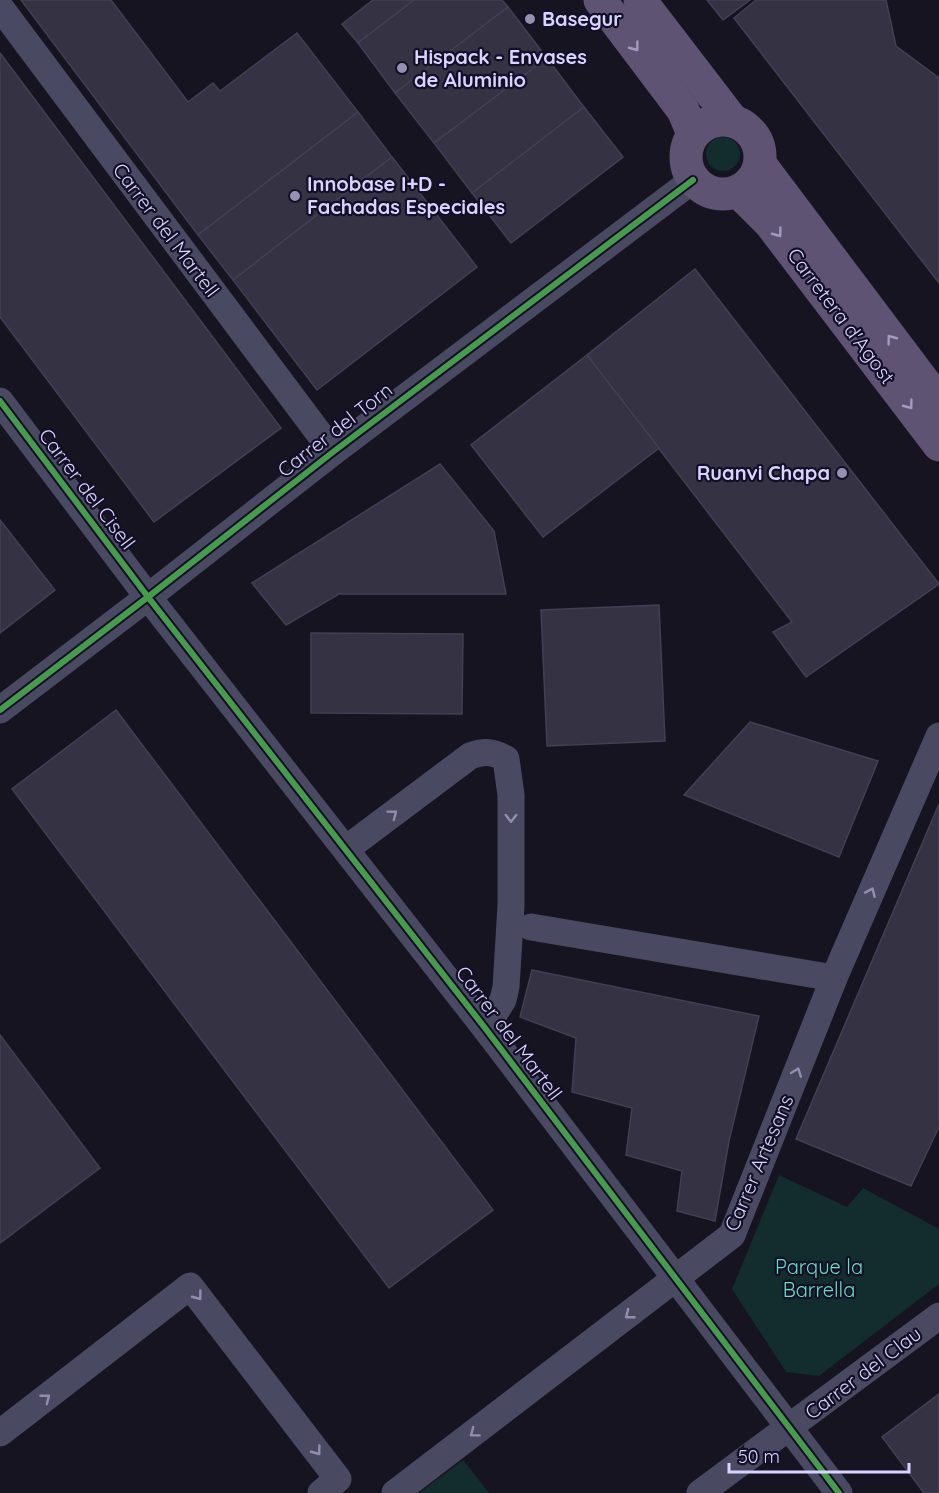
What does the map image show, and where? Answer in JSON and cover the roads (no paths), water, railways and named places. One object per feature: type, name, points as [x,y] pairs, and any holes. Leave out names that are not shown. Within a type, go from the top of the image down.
[{"type":"main road","points":[[600,0],[683,110],[693,134]]},
{"type":"main road","points":[[640,0],[732,120]]},
{"type":"main road","points":[[732,120],[744,126],[754,136],[760,150],[760,164],[756,175],[748,185],[738,191],[722,194],[706,190],[693,180],[688,169],[685,157],[687,145],[693,134],[710,121],[732,120]]},
{"type":"main road","name":"Carretera d'Agost","points":[[760,164],[939,402]]},
{"type":"main road","name":"Carretera d'Agost","points":[[738,191],[770,223],[939,445]]},
{"type":"street","name":"Carrer del Martell","points":[[0,7],[333,452]]},
{"type":"street","name":"Carrer del Torn","points":[[0,710],[333,452],[693,180]]},
{"type":"street","name":"Carrer del Cisell","points":[[0,401],[148,597]]},
{"type":"street","name":"Carrer del Martell","points":[[148,597],[485,1028],[839,1493]]},
{"type":"street","name":"Carrer Artesans","points":[[395,1493],[732,1235],[834,978],[939,736]]},
{"type":"street","points":[[346,849],[470,756],[482,752],[495,752],[506,759],[511,795],[511,906],[506,987],[503,1000],[485,1028]]},
{"type":"street","points":[[531,927],[834,978]]},
{"type":"street","points":[[0,1433],[190,1286],[338,1479],[321,1493]]},
{"type":"street","name":"Carrer del Clau","points":[[700,1493],[939,1316]]},
{"type":"place","name":"Basegur","points":[[530,19]]},
{"type":"place","name":"Hispack - Envases de Aluminio","points":[[402,68]]},
{"type":"place","name":"Innobase I+D - Fachadas Especiales","points":[[295,196]]},
{"type":"place","name":"Ruanvi Chapa","points":[[842,473]]},
{"type":"park label","name":"Parque la Barrella","points":[[819,1278]]}]
